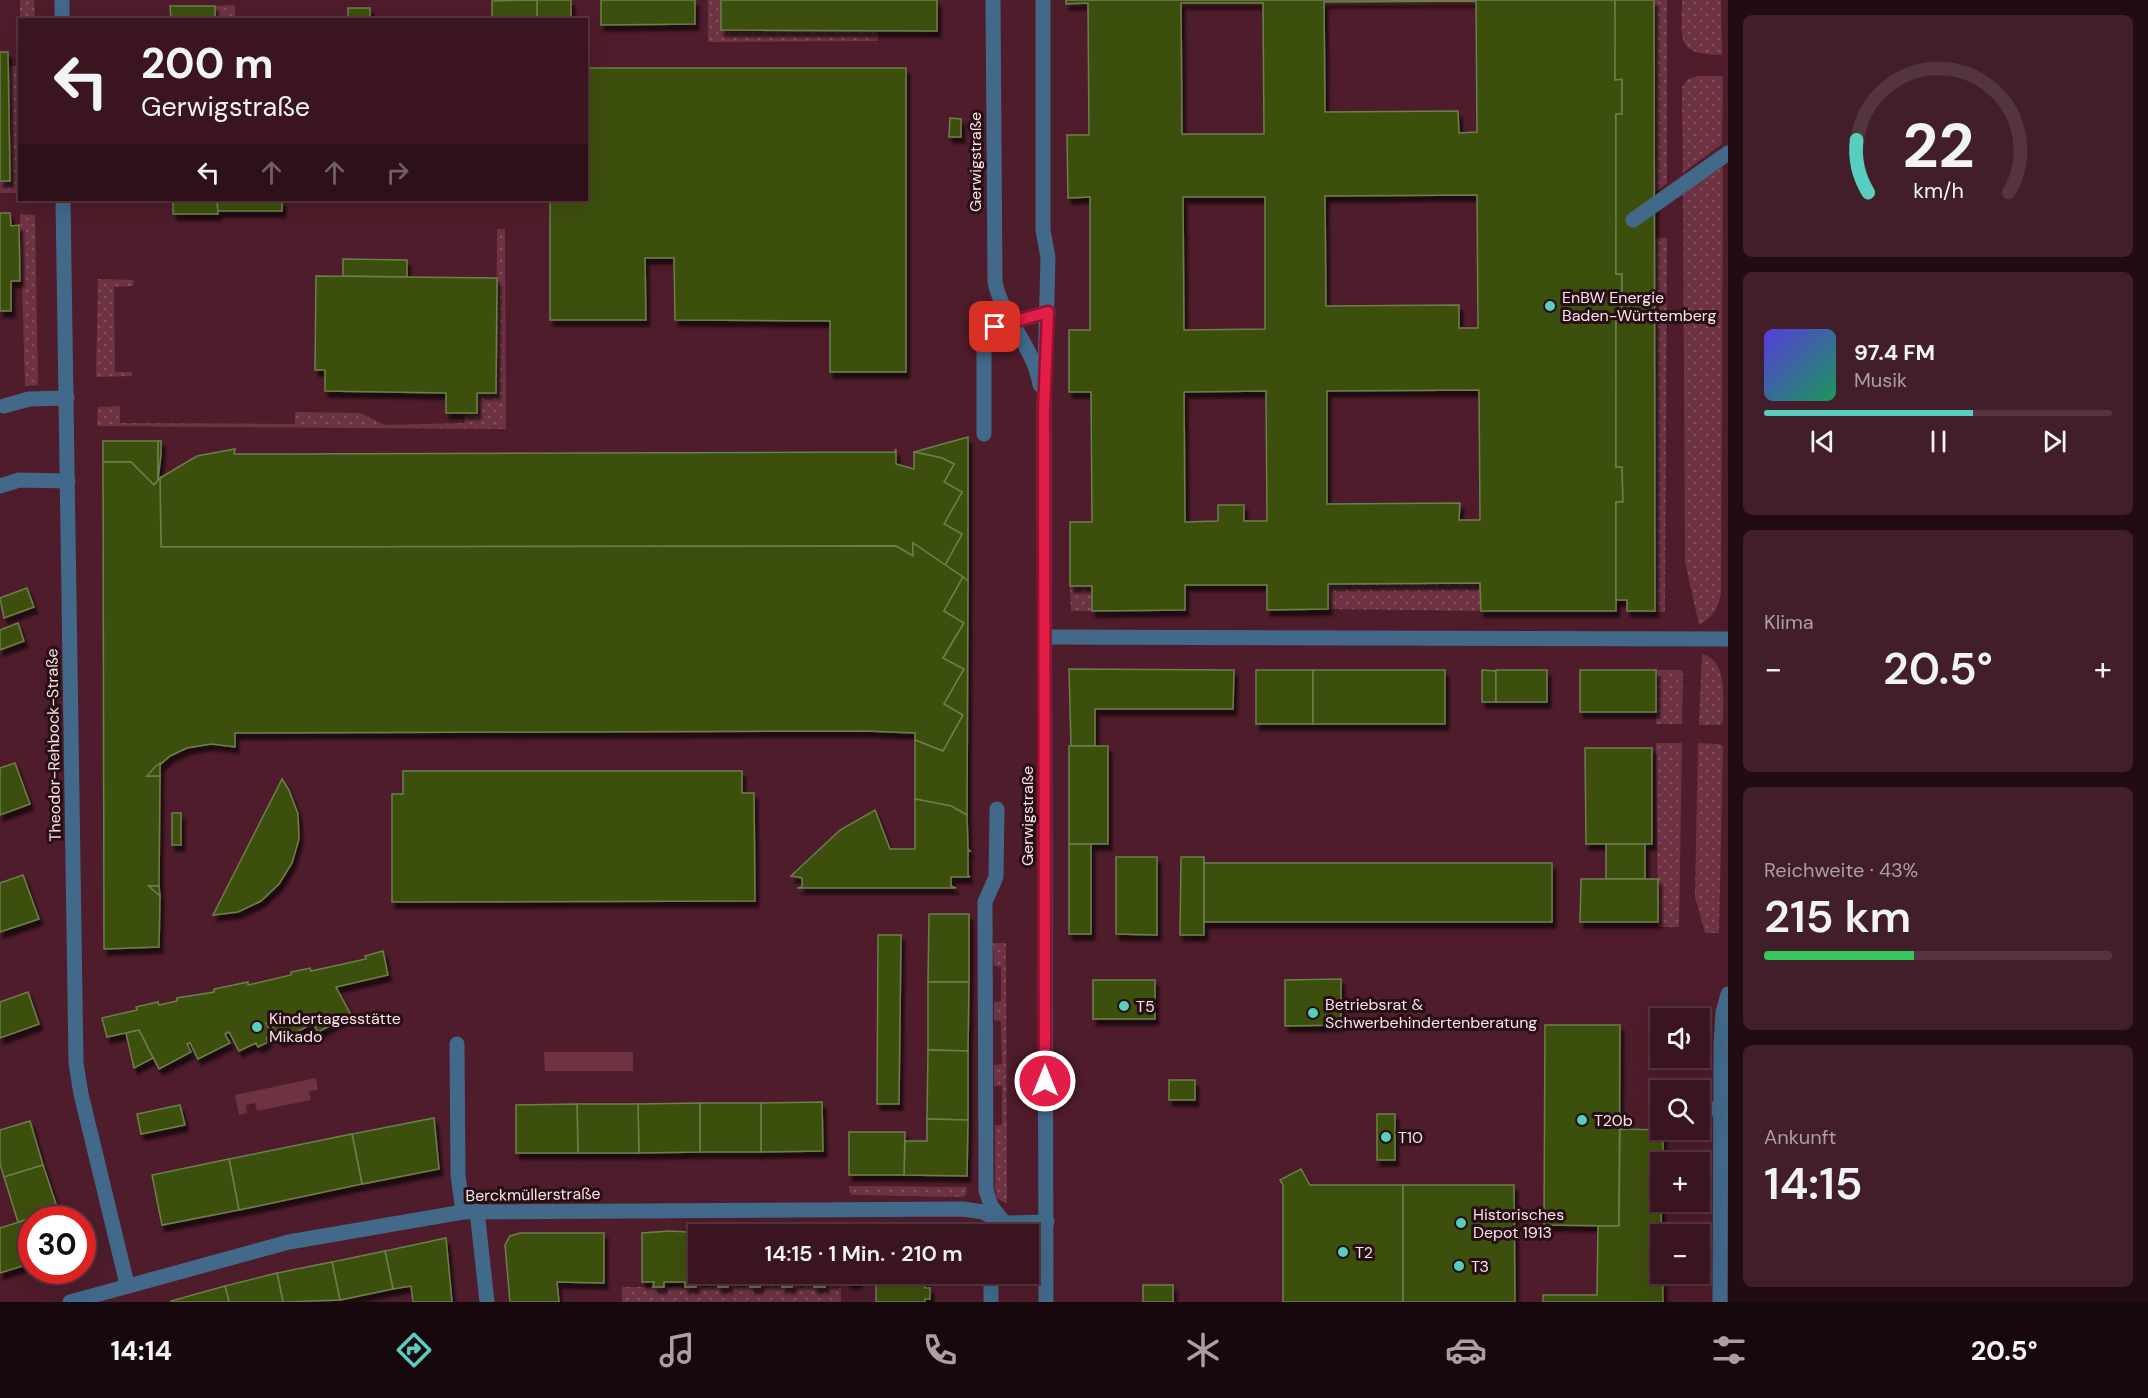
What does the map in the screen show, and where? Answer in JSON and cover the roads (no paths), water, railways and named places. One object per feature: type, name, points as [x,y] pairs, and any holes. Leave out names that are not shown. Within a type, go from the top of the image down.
[{"type":"street","points":[[62,0],[62,18]]},
{"type":"street","name":"Gerwigstraße","points":[[993,0],[993,270],[997,295],[1008,321],[1038,372],[1044,410]]},
{"type":"street","name":"Gerwigstraße","points":[[1043,0],[1044,230],[1048,258],[1044,410],[1046,1302]]},
{"type":"street","points":[[1633,220],[1728,153]]},
{"type":"street","name":"Theodor-Rehbock-Straße","points":[[63,201],[76,1063],[81,1094],[127,1284]]},
{"type":"street","points":[[984,434],[984,327],[995,327],[1008,321],[1048,312]]},
{"type":"street","points":[[4,406],[29,399],[67,398]]},
{"type":"street","points":[[0,486],[19,480],[68,482]]},
{"type":"street","points":[[1045,637],[1728,639]]},
{"type":"street","name":"Gerwigstraße","points":[[997,809],[996,877],[985,902],[986,1190],[998,1224]]},
{"type":"street","points":[[1720,1302],[1722,1029],[1728,994]]},
{"type":"street","points":[[457,1044],[458,1174],[470,1212],[487,1302]]},
{"type":"street","points":[[1710,1109],[1721,1109]]},
{"type":"street","name":"Berckmüllerstraße","points":[[70,1302],[127,1284],[289,1242],[470,1212],[963,1209],[982,1212],[995,1224]]},
{"type":"street","points":[[1034,1224],[1047,1222]]},
{"type":"street","points":[[991,1284],[992,1302]]},
{"type":"place","name":"EnBW Energie Baden-Württemberg","points":[[1550,306]]},
{"type":"place","name":"T5","points":[[1124,1006]]},
{"type":"place","name":"Betriebsrat & Schwerbehindertenberatung","points":[[1313,1013]]},
{"type":"place","name":"Kindertagesstätte Mikado","points":[[257,1027]]},
{"type":"place","name":"T20b","points":[[1582,1120]]},
{"type":"place","name":"T10","points":[[1386,1137]]},
{"type":"place","name":"Historisches Depot 1913","points":[[1461,1223]]},
{"type":"place","name":"T2","points":[[1343,1252]]},
{"type":"place","name":"T3","points":[[1459,1266]]}]
